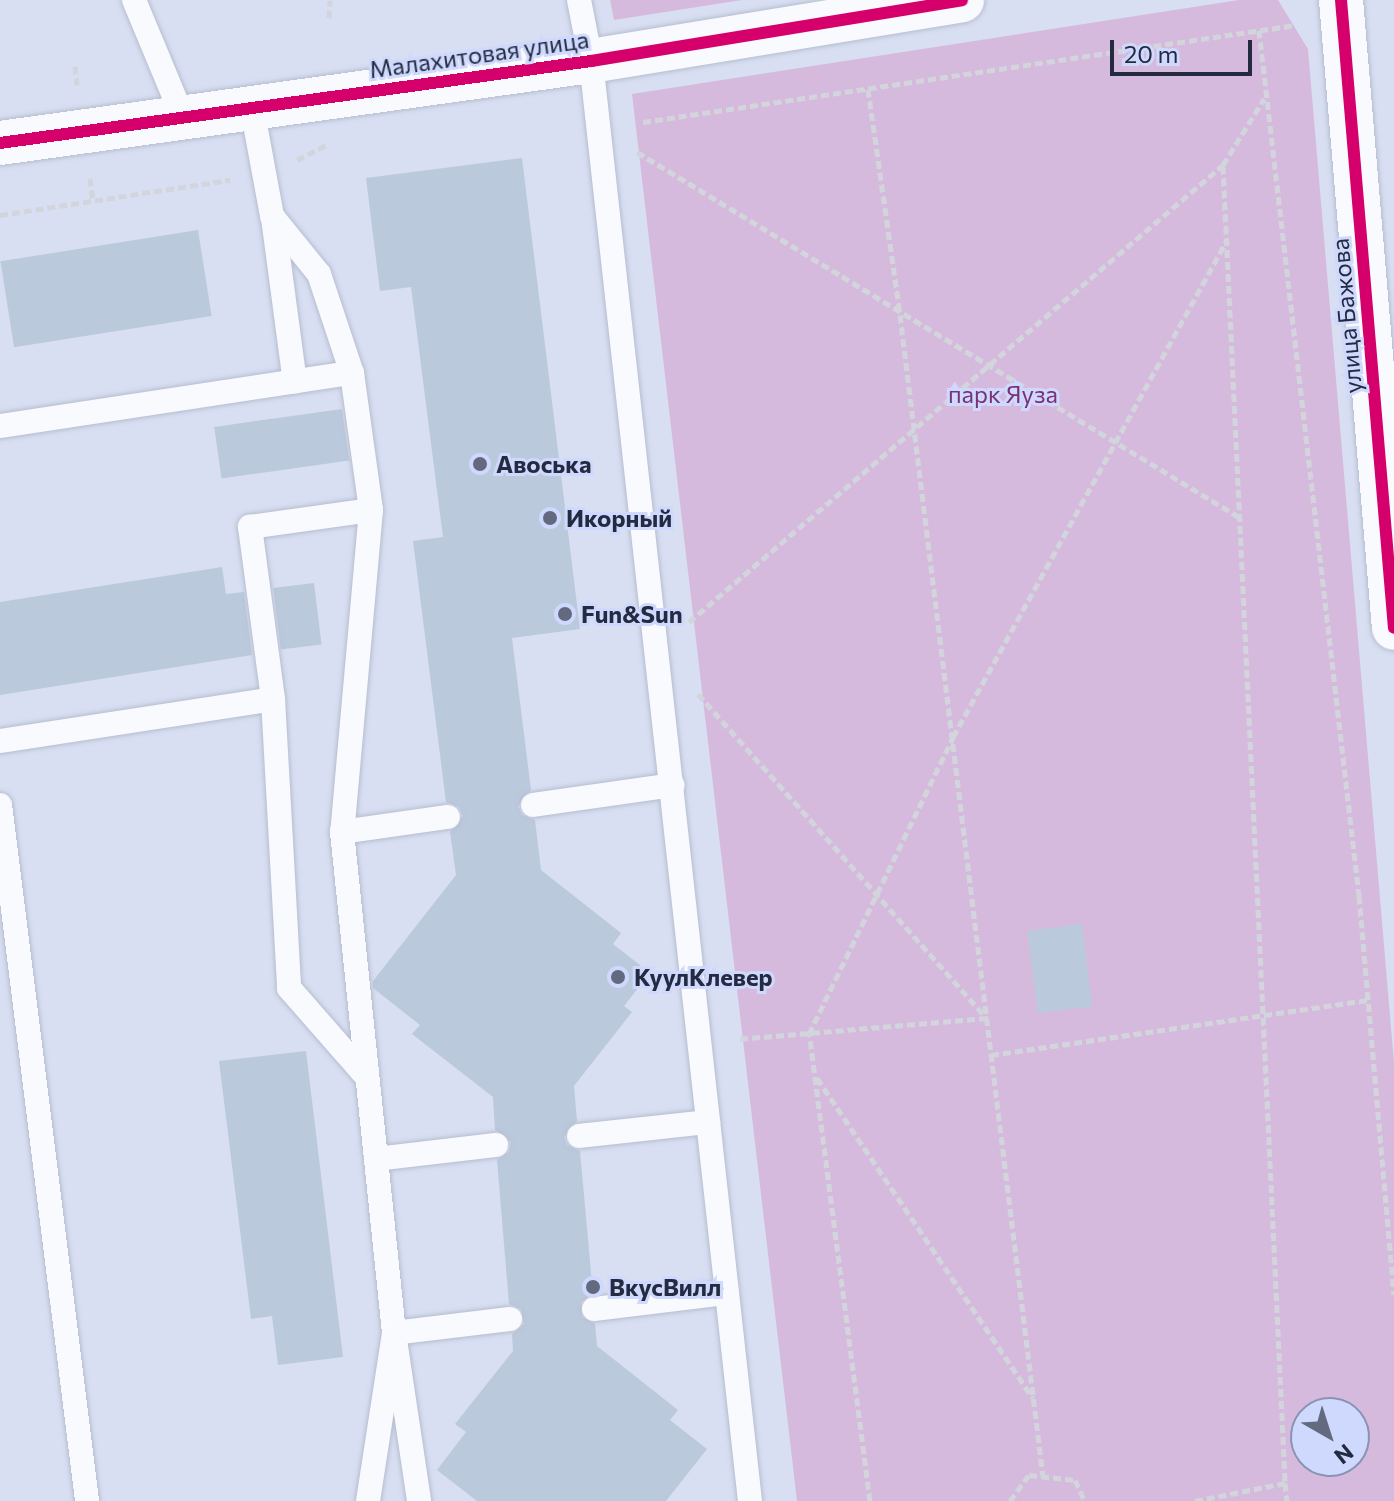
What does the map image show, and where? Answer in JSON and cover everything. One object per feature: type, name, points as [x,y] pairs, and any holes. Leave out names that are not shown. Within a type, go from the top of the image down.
[{"type":"street","name":"Малахитовая улица","points":[[0,143],[591,61],[962,0]]},
{"type":"street","name":"улица Бажова","points":[[1341,0],[1394,628]]},
{"type":"lane","points":[[134,0],[183,118]]},
{"type":"lane","points":[[579,0],[591,61],[750,1501]]},
{"type":"lane","points":[[252,108],[272,216],[295,382]]},
{"type":"lane","points":[[272,216],[319,274],[352,373],[371,510],[342,832],[394,1333],[419,1501]]},
{"type":"lane","points":[[0,426],[352,373]]},
{"type":"lane","points":[[366,1076],[289,988],[273,699],[250,527],[371,510]]},
{"type":"lane","points":[[0,741],[273,699]]},
{"type":"lane","points":[[533,805],[673,785]]},
{"type":"lane","points":[[0,805],[87,1501]]},
{"type":"lane","points":[[342,832],[448,817]]},
{"type":"lane","points":[[579,1136],[708,1122]]},
{"type":"lane","points":[[376,1159],[496,1145]]},
{"type":"lane","points":[[594,1309],[727,1293]]},
{"type":"lane","points":[[394,1333],[510,1319]]},
{"type":"lane","points":[[368,1501],[394,1333]]},
{"type":"path","points":[[329,18],[330,0]]},
{"type":"path","points":[[643,122],[1284,27]]},
{"type":"path","points":[[1259,30],[1264,99],[1368,1000],[1394,1294]]},
{"type":"path","points":[[868,89],[900,315],[1043,1476]]},
{"type":"path","points":[[987,1018],[657,648],[1223,165],[1264,99]]},
{"type":"path","points":[[598,129],[986,368],[1239,517]]},
{"type":"path","points":[[1223,165],[1287,1501]]},
{"type":"path","points":[[870,1501],[809,1034],[953,737],[1227,240]]},
{"type":"path","points":[[991,1055],[1368,1000]]},
{"type":"path","points":[[700,1042],[987,1018]]},
{"type":"path","points":[[814,1074],[1034,1399]]},
{"type":"path","points":[[1010,1501],[1029,1475],[1075,1480],[1085,1501]]},
{"type":"path","points":[[1195,1501],[1285,1483]]},
{"type":"green space","points":[[610,0],[742,0],[614,20]]},
{"type":"green space","name":"парк Яуза","points":[[1239,0],[1278,0],[1308,49],[1394,1063],[1394,1501],[797,1501],[632,94]]},
{"type":"building","points":[[522,158],[580,629],[512,638],[531,790],[518,806],[522,815],[535,820],[541,870],[621,933],[613,944],[650,973],[624,1006],[632,1012],[574,1086],[577,1121],[564,1137],[567,1145],[580,1151],[593,1294],[581,1302],[582,1317],[595,1324],[597,1346],[678,1410],[670,1420],[707,1449],[666,1501],[477,1501],[437,1470],[466,1432],[455,1424],[513,1351],[512,1334],[524,1324],[521,1309],[509,1304],[497,1160],[509,1152],[511,1142],[495,1130],[493,1097],[412,1034],[420,1025],[373,988],[373,981],[456,875],[450,832],[463,816],[459,807],[446,802],[413,541],[443,537],[411,287],[380,291],[366,178]]},
{"type":"building","points":[[198,230],[212,316],[14,347],[0,261]]},
{"type":"building","points":[[342,409],[349,460],[221,478],[214,427]]},
{"type":"building","points":[[222,567],[226,594],[244,592],[252,655],[0,695],[0,602]]},
{"type":"building","points":[[314,583],[322,645],[281,650],[273,588]]},
{"type":"building","points":[[1082,924],[1092,1006],[1038,1013],[1027,931]]},
{"type":"building","points":[[306,1051],[343,1357],[278,1365],[272,1316],[251,1319],[219,1061]]},
{"type":"cycle path","points":[[0,143],[591,61],[962,0]]},
{"type":"cycle path","points":[[1341,0],[1394,628]]},
{"type":"place","name":"Авоська","points":[[480,464]]},
{"type":"place","name":"Икорный","points":[[550,518]]},
{"type":"place","name":"Fun&Sun","points":[[565,614]]},
{"type":"place","name":"КуулКлевер","points":[[618,977]]},
{"type":"place","name":"ВкусВилл","points":[[593,1287]]}]
